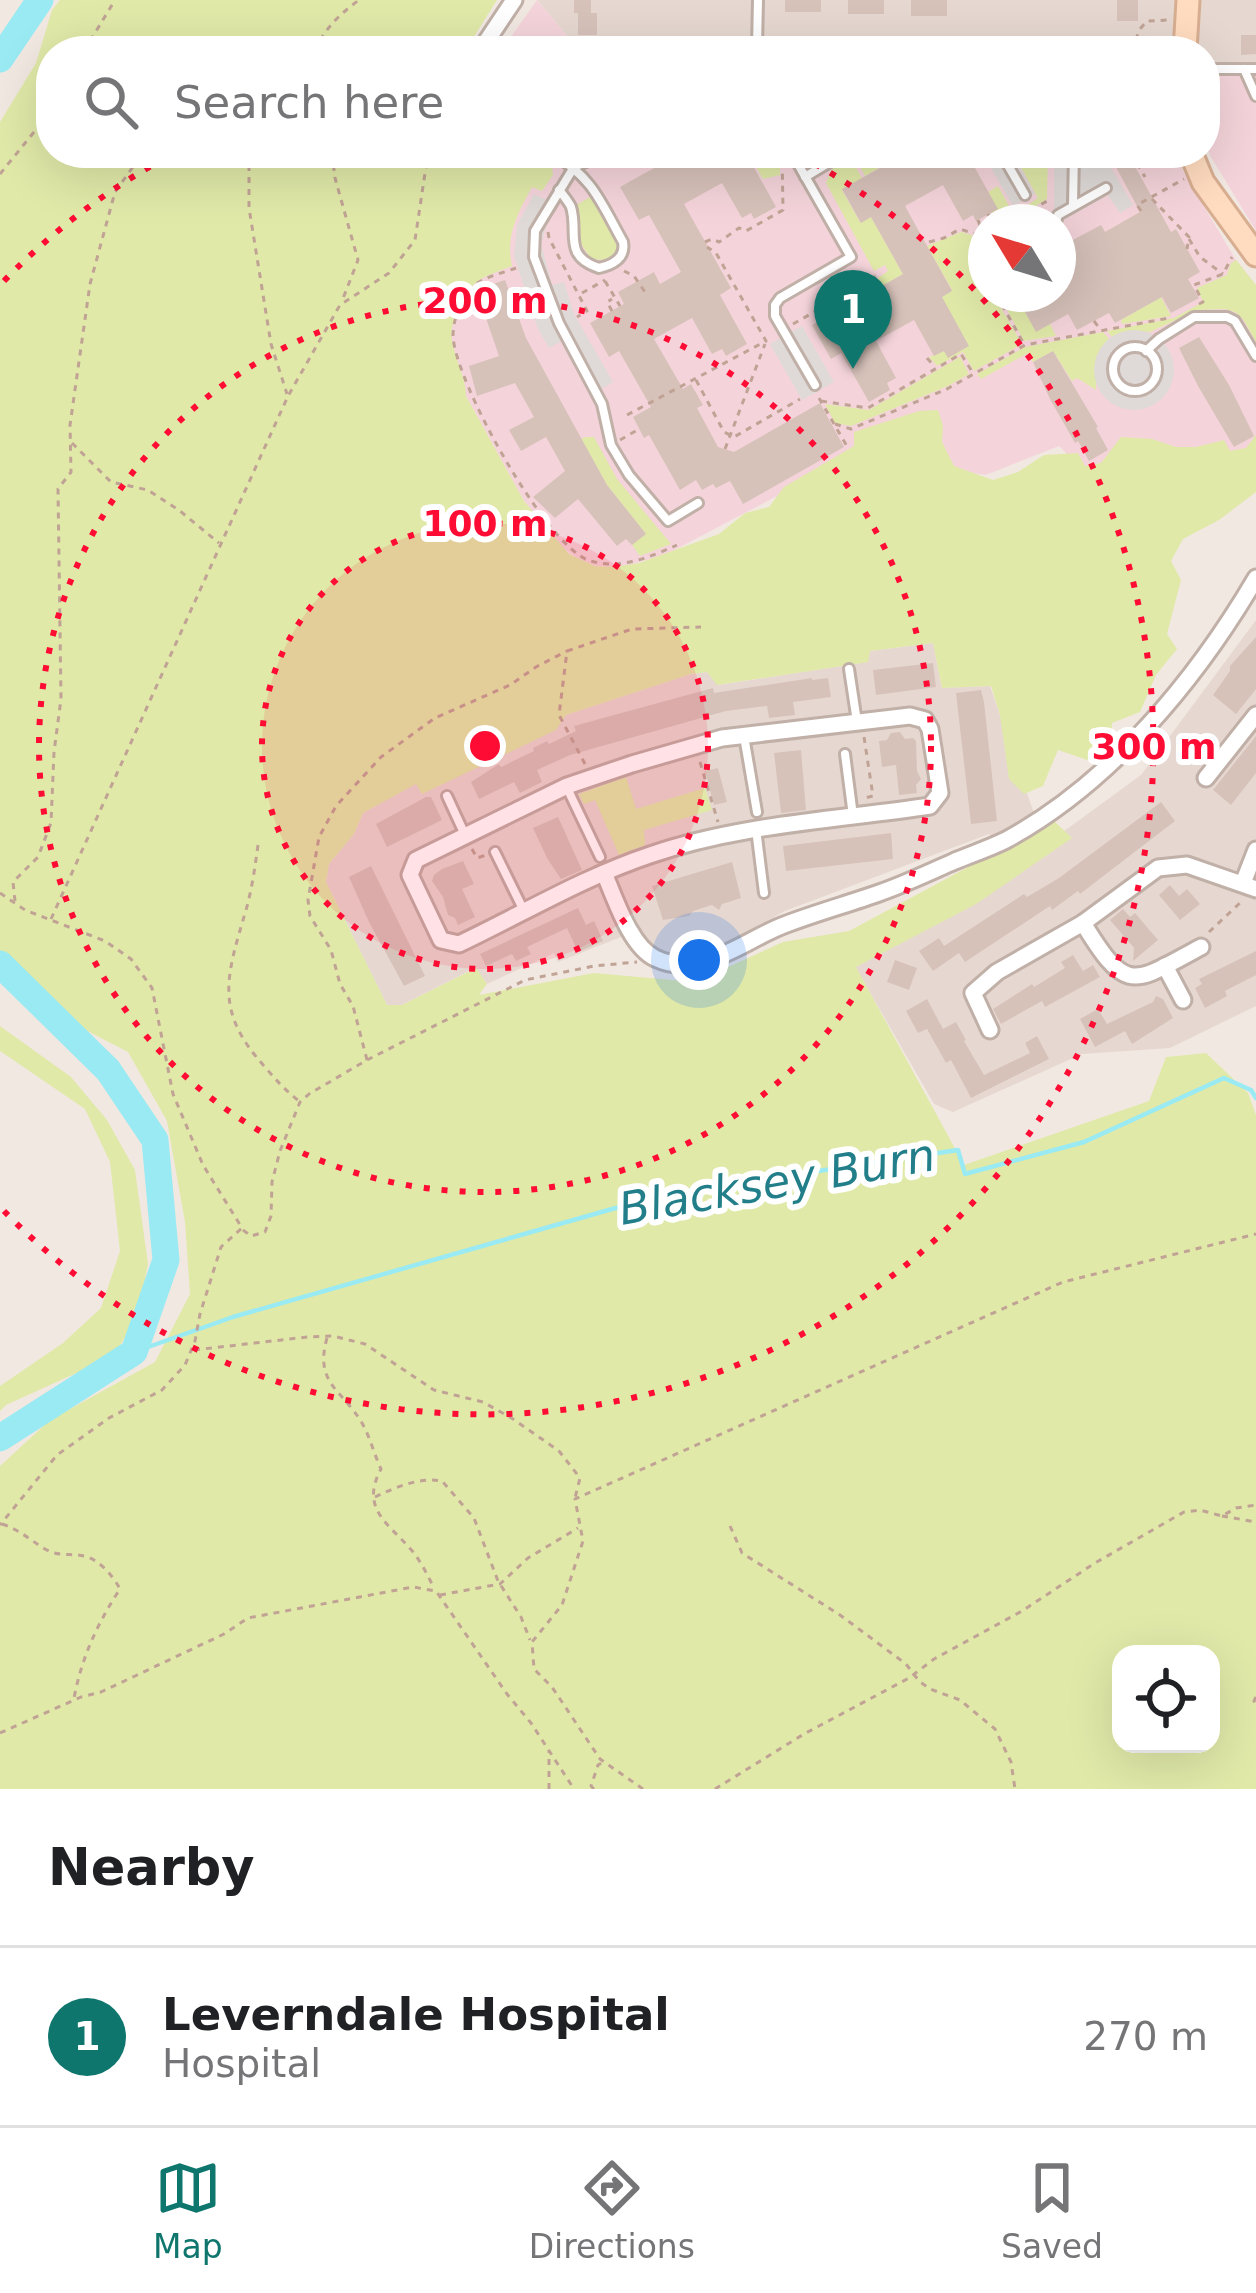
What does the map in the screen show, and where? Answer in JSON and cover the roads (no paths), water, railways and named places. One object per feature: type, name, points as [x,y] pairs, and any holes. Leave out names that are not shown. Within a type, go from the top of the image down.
[{"type":"street","points":[[490,36],[514,0]]},
{"type":"street","points":[[1186,36],[1188,0]]},
{"type":"street","points":[[1194,168],[1252,250]]},
{"type":"street","points":[[602,865],[637,942],[646,952],[670,963],[691,964],[721,957],[779,927],[883,892],[1006,840],[1092,782],[1149,725],[1256,578]]},
{"type":"street","points":[[1206,778],[1256,715]]},
{"type":"street","points":[[910,716],[926,720],[940,793],[930,806],[853,818],[756,821],[721,835],[602,865],[459,944],[441,940],[410,875],[416,860],[591,776],[743,734],[910,716]]},
{"type":"street","points":[[990,1030],[966,992],[1166,866],[1186,865],[1250,886],[1256,850]]},
{"type":"street","points":[[1083,922],[1107,962],[1120,972],[1142,976],[1202,947]]},
{"type":"street","points":[[1165,966],[1183,1000]]},
{"type":"lane","points":[[757,36],[758,0]]},
{"type":"lane","points":[[1220,69],[1256,69]]},
{"type":"lane","points":[[1244,69],[1256,96]]},
{"type":"lane","points":[[573,168],[535,231],[534,257],[559,323],[602,404],[611,445],[629,475],[668,521],[698,503]]},
{"type":"lane","points":[[559,190],[571,206],[574,244],[583,260],[599,268],[619,260],[623,242],[589,181],[575,168]]},
{"type":"lane","points":[[800,168],[850,257],[775,305],[775,316],[814,385]]},
{"type":"lane","points":[[805,177],[820,168]]},
{"type":"lane","points":[[1010,168],[1025,195]]},
{"type":"lane","points":[[1072,204],[1073,168]]},
{"type":"lane","points":[[1076,205],[1106,188]]},
{"type":"lane","points":[[1146,351],[1194,317],[1227,317],[1235,321],[1256,356]]},
{"type":"lane","points":[[1129,348],[1146,351],[1156,368],[1151,384],[1139,391],[1119,385],[1113,373],[1116,359],[1129,348]]},
{"type":"lane","points":[[849,669],[859,723]]},
{"type":"lane","points":[[743,734],[764,892]]},
{"type":"lane","points":[[845,754],[853,818]]},
{"type":"lane","points":[[567,786],[602,865]]},
{"type":"lane","points":[[447,796],[465,837]]},
{"type":"lane","points":[[495,853],[524,912]]},
{"type":"waterway","points":[[0,59],[40,0]]},
{"type":"waterway","points":[[0,964],[108,1070],[155,1140],[166,1260],[134,1352],[0,1438]]},
{"type":"waterway","name":"Blacksey Burn","points":[[134,1352],[233,1317],[665,1194],[958,1150],[965,1174],[1084,1142],[1224,1078],[1251,1090],[1256,1098]]},
{"type":"place","name":"Leverndale Hospital","points":[[853,369]]}]
